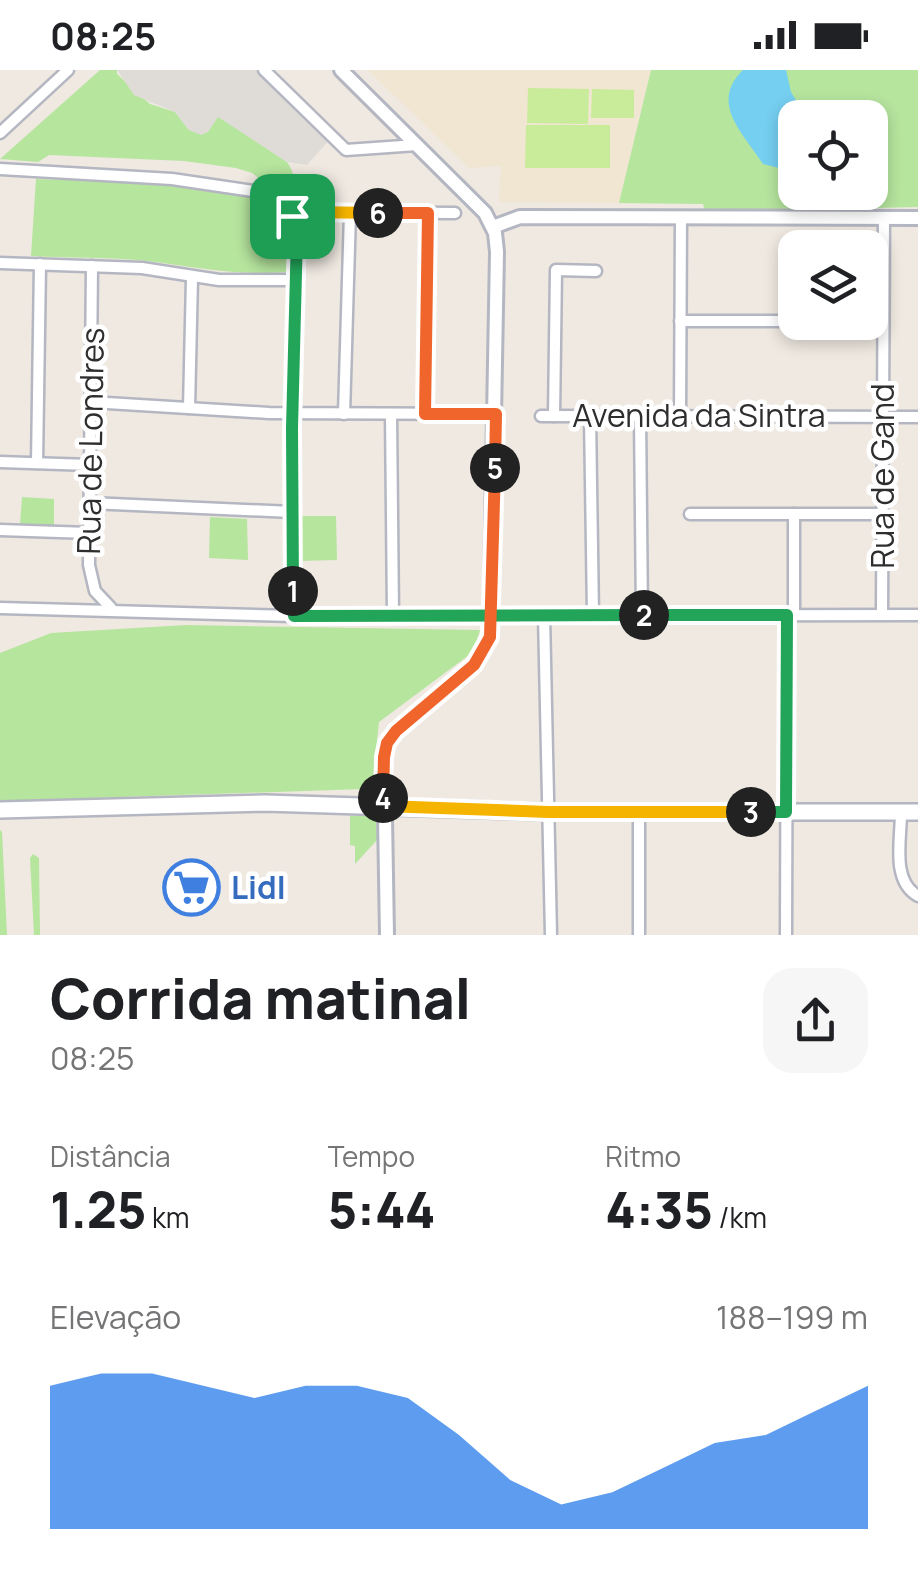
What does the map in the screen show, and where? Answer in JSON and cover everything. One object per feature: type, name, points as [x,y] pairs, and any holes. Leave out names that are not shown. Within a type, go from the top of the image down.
[{"type":"main road","points":[[0,810],[265,803],[548,812],[918,812]]},
{"type":"street","points":[[0,133],[68,70]]},
{"type":"street","points":[[264,70],[346,150],[417,144]]},
{"type":"street","points":[[341,70],[485,213],[493,227],[497,252],[490,637],[474,665],[387,743],[383,806],[388,935]]},
{"type":"street","points":[[0,169],[172,179],[236,188],[271,196],[292,216],[297,234],[292,413],[294,616]]},
{"type":"street","points":[[292,216],[306,212],[455,213]]},
{"type":"street","points":[[344,414],[350,213]]},
{"type":"street","points":[[425,414],[428,213]]},
{"type":"street","points":[[493,227],[520,217],[918,218]]},
{"type":"street","points":[[680,416],[681,217]]},
{"type":"street","name":"Rua de Gand","points":[[884,218],[884,230]]},
{"type":"street","points":[[0,263],[142,268],[192,278],[296,280]]},
{"type":"street","points":[[37,463],[40,264]]},
{"type":"street","name":"Rua de Londres","points":[[92,266],[89,565],[93,586],[112,608]]},
{"type":"street","points":[[554,416],[556,270],[596,271]]},
{"type":"street","points":[[189,408],[192,278]]},
{"type":"street","points":[[680,321],[778,321]]},
{"type":"street","name":"Rua de Gand","points":[[882,614],[884,340]]},
{"type":"street","points":[[91,402],[292,413],[496,414]]},
{"type":"street","points":[[391,414],[393,615]]},
{"type":"street","name":"Avenida da Sintra","points":[[540,416],[918,417]]},
{"type":"street","points":[[590,416],[594,615]]},
{"type":"street","points":[[640,416],[642,615]]},
{"type":"street","points":[[0,462],[90,464]]},
{"type":"street","points":[[90,503],[292,512]]},
{"type":"street","points":[[690,514],[883,514]]},
{"type":"street","points":[[786,935],[794,514]]},
{"type":"street","points":[[0,530],[89,533]]},
{"type":"street","points":[[0,608],[112,608],[294,616],[918,614]]},
{"type":"street","points":[[544,614],[551,935]]},
{"type":"street","points":[[639,812],[640,935]]},
{"type":"street","points":[[900,812],[900,878],[906,889],[918,896]]},
{"type":"shaded area","points":[[117,70],[264,70],[332,137],[307,165],[287,162],[218,117],[208,132],[201,135],[189,130],[175,112],[134,95]]},
{"type":"shaded area","points":[[368,70],[651,70],[619,203],[499,202],[501,166],[469,168]]},
{"type":"green space","points":[[100,70],[117,70],[150,104],[175,112],[189,130],[218,116],[287,162],[294,182],[290,202],[252,173],[236,168],[184,161],[49,155],[38,162],[0,159]]},
{"type":"green space","points":[[651,70],[918,70],[918,207],[888,208],[888,100],[778,100],[778,210],[790,210],[705,212],[703,204],[619,203]]},
{"type":"green space","points":[[528,88],[589,89],[588,124],[527,123]]},
{"type":"green space","points":[[592,89],[634,90],[634,118],[591,118]]},
{"type":"green space","points":[[526,125],[610,125],[610,168],[525,168]]},
{"type":"green space","points":[[36,179],[198,187],[258,198],[276,207],[287,221],[291,246],[286,272],[233,272],[133,260],[31,256]]},
{"type":"green space","points":[[22,497],[54,499],[54,526],[20,525]]},
{"type":"green space","points":[[300,516],[336,516],[337,560],[301,561]]},
{"type":"green space","points":[[210,517],[247,519],[248,560],[209,558]]},
{"type":"green space","points":[[186,625],[480,630],[473,652],[379,722],[373,781],[364,789],[0,801],[0,653],[51,633]]},
{"type":"green space","points":[[350,816],[371,816],[376,822],[377,840],[355,864],[355,846],[350,845]]},
{"type":"green space","points":[[2,832],[7,935],[0,935]]},
{"type":"green space","points":[[33,854],[39,858],[40,935],[34,935],[30,858]]},
{"type":"water","points":[[743,70],[786,70],[796,100],[778,100],[778,168],[763,164],[733,118],[729,94]]},
{"type":"place","name":"Lidl","points":[[192,888]]},
{"type":"route","points":[[292,216],[297,234],[292,428],[294,616],[393,615],[490,615],[492,615],[526,615],[544,614],[787,615],[786,812],[548,812],[383,806],[387,743],[474,665],[490,637],[492,615],[496,414],[425,414],[428,213],[306,212],[292,216]]}]
